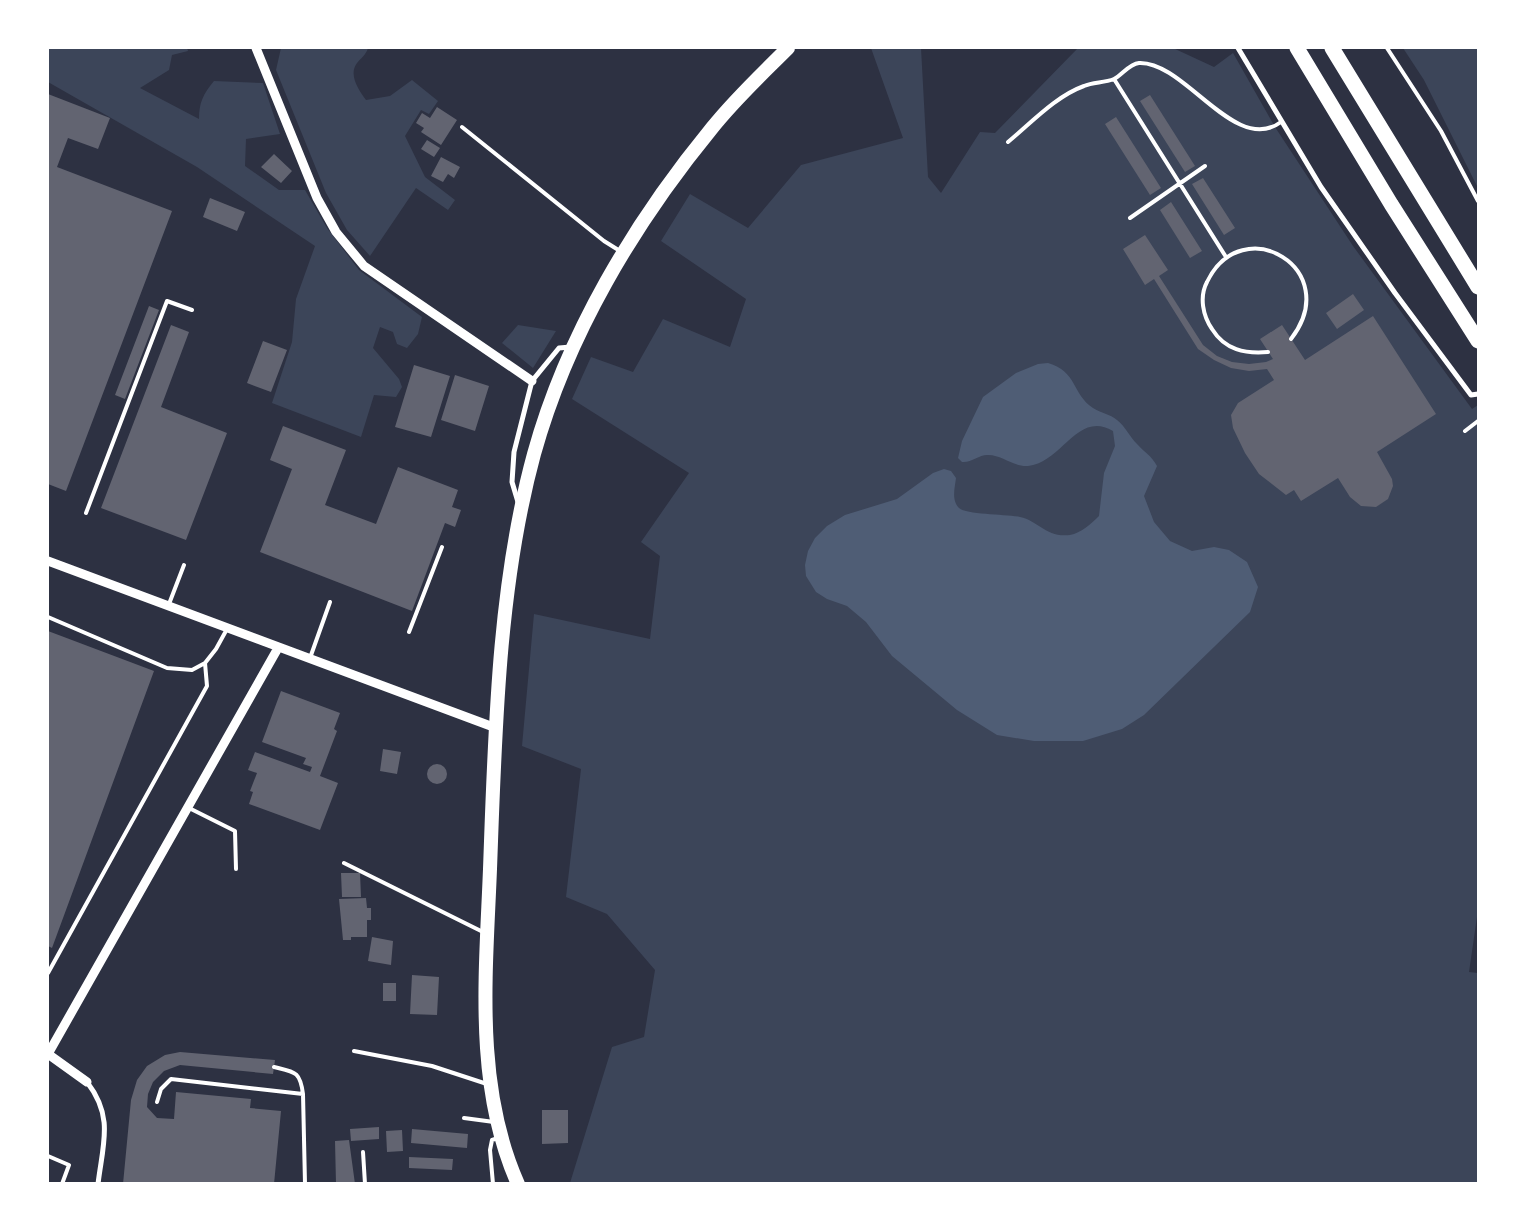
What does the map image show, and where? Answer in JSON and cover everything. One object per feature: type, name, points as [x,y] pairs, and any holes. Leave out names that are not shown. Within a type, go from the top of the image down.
[{"type":"highway","points":[[518,1184],[498,1122],[486,1029],[487,934],[496,728],[510,583],[522,512],[542,431],[574,347],[624,254],[656,204],[712,128],[788,48]]},
{"type":"highway","points":[[1297,48],[1391,204],[1478,341]]},
{"type":"highway","points":[[1332,48],[1478,287]]},
{"type":"street","points":[[256,48],[317,198],[336,232],[364,266],[532,381]]},
{"type":"street","points":[[1238,48],[1321,187],[1395,293],[1471,395],[1478,394]]},
{"type":"street","points":[[522,512],[512,482],[514,452],[532,381],[559,348],[574,347]]},
{"type":"street","points":[[48,561],[309,660],[496,728]]},
{"type":"street","points":[[98,1184],[106,1124],[96,1094],[87,1082],[48,1054],[278,648]]},
{"type":"lane","points":[[1387,48],[1441,131],[1478,201]]},
{"type":"lane","points":[[1008,142],[1062,98],[1084,86],[1114,79],[1134,64],[1147,65],[1168,73],[1235,121],[1251,129],[1268,129],[1282,122]]},
{"type":"lane","points":[[1114,79],[1226,257]]},
{"type":"lane","points":[[462,127],[604,241],[624,254]]},
{"type":"lane","points":[[1130,218],[1205,166]]},
{"type":"lane","points":[[1268,352],[1250,353],[1232,348],[1217,338],[1207,322],[1202,304],[1205,286],[1213,270],[1226,257],[1240,250],[1255,248],[1271,251],[1284,258],[1296,268],[1304,282],[1307,297],[1306,312],[1300,327],[1291,339]]},
{"type":"lane","points":[[86,513],[167,300],[192,310]]},
{"type":"lane","points":[[1465,431],[1478,421]]},
{"type":"lane","points":[[409,632],[442,547]]},
{"type":"lane","points":[[168,606],[184,565]]},
{"type":"lane","points":[[309,660],[330,602]]},
{"type":"lane","points":[[48,616],[167,668],[192,670],[204,663],[216,649],[227,629]]},
{"type":"lane","points":[[48,973],[207,686],[204,663]]},
{"type":"lane","points":[[189,808],[235,831],[236,869]]},
{"type":"lane","points":[[344,863],[487,934]]},
{"type":"lane","points":[[354,1051],[432,1066],[492,1085]]},
{"type":"lane","points":[[274,1067],[294,1072],[301,1080],[305,1184]]},
{"type":"lane","points":[[157,1102],[161,1089],[171,1079],[303,1094]]},
{"type":"lane","points":[[464,1118],[498,1122]]},
{"type":"lane","points":[[493,1184],[490,1150],[492,1140],[502,1137]]},
{"type":"lane","points":[[363,1152],[365,1184]]},
{"type":"lane","points":[[48,1156],[69,1165],[62,1184]]},
{"type":"shaded area","points":[[48,48],[187,48],[188,51],[172,55],[169,70],[140,88],[199,119],[202,99],[214,81],[263,83],[280,134],[246,139],[245,166],[279,190],[305,190],[327,228],[359,270],[422,317],[418,334],[407,348],[397,344],[393,332],[380,327],[373,348],[399,379],[402,387],[396,397],[374,395],[361,437],[272,403],[292,342],[296,299],[315,246],[197,167],[48,82]]},
{"type":"shaded area","points":[[281,48],[368,48],[365,55],[357,63],[354,72],[360,92],[366,100],[390,96],[412,80],[438,101],[429,114],[421,110],[405,136],[425,177],[455,200],[448,210],[416,188],[370,256],[347,230],[326,193],[276,70]]},
{"type":"shaded area","points":[[871,48],[921,48],[928,177],[941,193],[980,132],[995,133],[1078,48],[1173,48],[1214,67],[1233,53],[1275,127],[1353,246],[1472,409],[1478,405],[1478,910],[1469,972],[1478,973],[1478,1183],[570,1183],[612,1047],[644,1037],[655,970],[607,914],[566,897],[581,769],[522,746],[534,614],[650,639],[660,556],[641,542],[689,473],[572,399],[591,357],[633,372],[663,319],[730,347],[746,299],[661,241],[690,194],[748,228],[801,165],[903,138]]},
{"type":"shaded area","points":[[1403,48],[1478,48],[1478,188],[1424,80]]},
{"type":"shaded area","points":[[518,325],[556,331],[533,368],[502,343]]},
{"type":"shaded area","points":[[1048,363],[1064,371],[1081,396],[1093,408],[1120,422],[1134,441],[1155,462],[1157,466],[1144,496],[1154,522],[1170,541],[1192,551],[1214,547],[1229,550],[1247,562],[1258,587],[1250,612],[1144,715],[1122,729],[1083,741],[1034,741],[997,735],[957,710],[892,656],[866,622],[847,606],[827,599],[816,592],[806,576],[805,565],[808,551],[815,538],[827,526],[845,515],[897,499],[933,473],[944,469],[951,471],[956,478],[955,501],[959,508],[963,510],[1020,517],[1049,532],[1062,535],[1078,532],[1093,522],[1099,516],[1104,473],[1115,446],[1113,431],[1100,426],[1089,427],[1079,432],[1051,456],[1040,463],[1028,466],[1017,465],[992,455],[984,455],[965,462],[958,458],[962,441],[983,397],[1016,373],[1038,364]]},
{"type":"building","points":[[48,94],[110,118],[98,149],[68,138],[57,167],[172,211],[66,491],[48,484]]},
{"type":"building","points":[[1150,95],[1195,166],[1185,172],[1140,101]]},
{"type":"building","points":[[437,107],[457,120],[441,145],[421,132],[424,128],[416,123],[422,113],[430,118]]},
{"type":"building","points":[[1116,117],[1161,188],[1150,195],[1105,124]]},
{"type":"building","points":[[427,140],[440,148],[434,157],[421,149]]},
{"type":"building","points":[[274,154],[292,171],[281,183],[261,167]]},
{"type":"building","points":[[441,157],[460,167],[454,178],[448,174],[443,182],[431,176]]},
{"type":"building","points":[[1203,178],[1235,228],[1224,235],[1192,184]]},
{"type":"building","points":[[210,198],[245,212],[237,231],[203,217]]},
{"type":"building","points":[[1171,202],[1202,251],[1190,258],[1160,210]]},
{"type":"building","points":[[1145,235],[1168,270],[1159,276],[1203,345],[1217,356],[1232,362],[1249,364],[1266,362],[1273,359],[1260,339],[1282,325],[1305,360],[1373,316],[1436,414],[1377,452],[1392,479],[1393,486],[1388,499],[1376,507],[1361,506],[1350,497],[1338,478],[1301,501],[1294,490],[1286,495],[1259,474],[1245,453],[1233,428],[1231,415],[1238,403],[1274,380],[1267,369],[1249,371],[1231,368],[1214,360],[1198,349],[1154,279],[1145,285],[1123,249]]},
{"type":"building","points":[[1353,294],[1364,310],[1337,329],[1326,313]]},
{"type":"building","points":[[149,306],[159,310],[125,399],[115,395]]},
{"type":"building","points":[[171,325],[189,332],[161,407],[227,433],[186,540],[101,508]]},
{"type":"building","points":[[263,341],[287,350],[271,392],[247,383]]},
{"type":"building","points":[[414,365],[450,376],[431,437],[395,427]]},
{"type":"building","points":[[455,375],[489,386],[475,431],[441,420]]},
{"type":"building","points":[[283,426],[346,450],[325,505],[376,524],[398,467],[458,490],[452,507],[461,510],[455,527],[445,523],[412,611],[260,552],[292,469],[270,460]]},
{"type":"building","points":[[48,631],[154,671],[52,948],[48,946]]},
{"type":"building","points":[[281,691],[340,713],[334,729],[337,731],[320,776],[338,783],[320,830],[249,804],[253,792],[250,791],[257,773],[248,770],[255,752],[310,772],[312,767],[303,764],[306,758],[262,742]]},
{"type":"building","points":[[383,749],[401,752],[397,774],[380,771]]},
{"type":"building","points":[[437,764],[444,767],[447,774],[444,781],[437,784],[430,781],[427,774],[430,767]]},
{"type":"building","points":[[341,873],[360,873],[361,897],[342,897]]},
{"type":"building","points":[[366,898],[367,908],[371,908],[371,920],[367,920],[367,937],[351,937],[351,940],[343,940],[339,899]]},
{"type":"building","points":[[372,937],[393,941],[391,965],[368,961]]},
{"type":"building","points":[[412,975],[439,977],[437,1015],[410,1014]]},
{"type":"building","points":[[383,983],[396,983],[396,1001],[383,1001]]},
{"type":"building","points":[[180,1052],[275,1060],[273,1074],[180,1065],[164,1071],[153,1082],[148,1094],[147,1107],[157,1118],[174,1119],[176,1092],[251,1099],[250,1108],[281,1111],[274,1184],[123,1184],[131,1100],[137,1080],[147,1066],[165,1055]]},
{"type":"building","points":[[542,1110],[568,1110],[568,1143],[542,1144]]},
{"type":"building","points":[[379,1127],[379,1139],[351,1141],[350,1129]]},
{"type":"building","points":[[412,1129],[468,1134],[467,1148],[411,1143]]},
{"type":"building","points":[[402,1130],[403,1151],[387,1152],[386,1131]]},
{"type":"building","points":[[349,1140],[355,1184],[336,1184],[335,1141]]},
{"type":"building","points":[[409,1157],[453,1159],[452,1170],[409,1168]]}]
